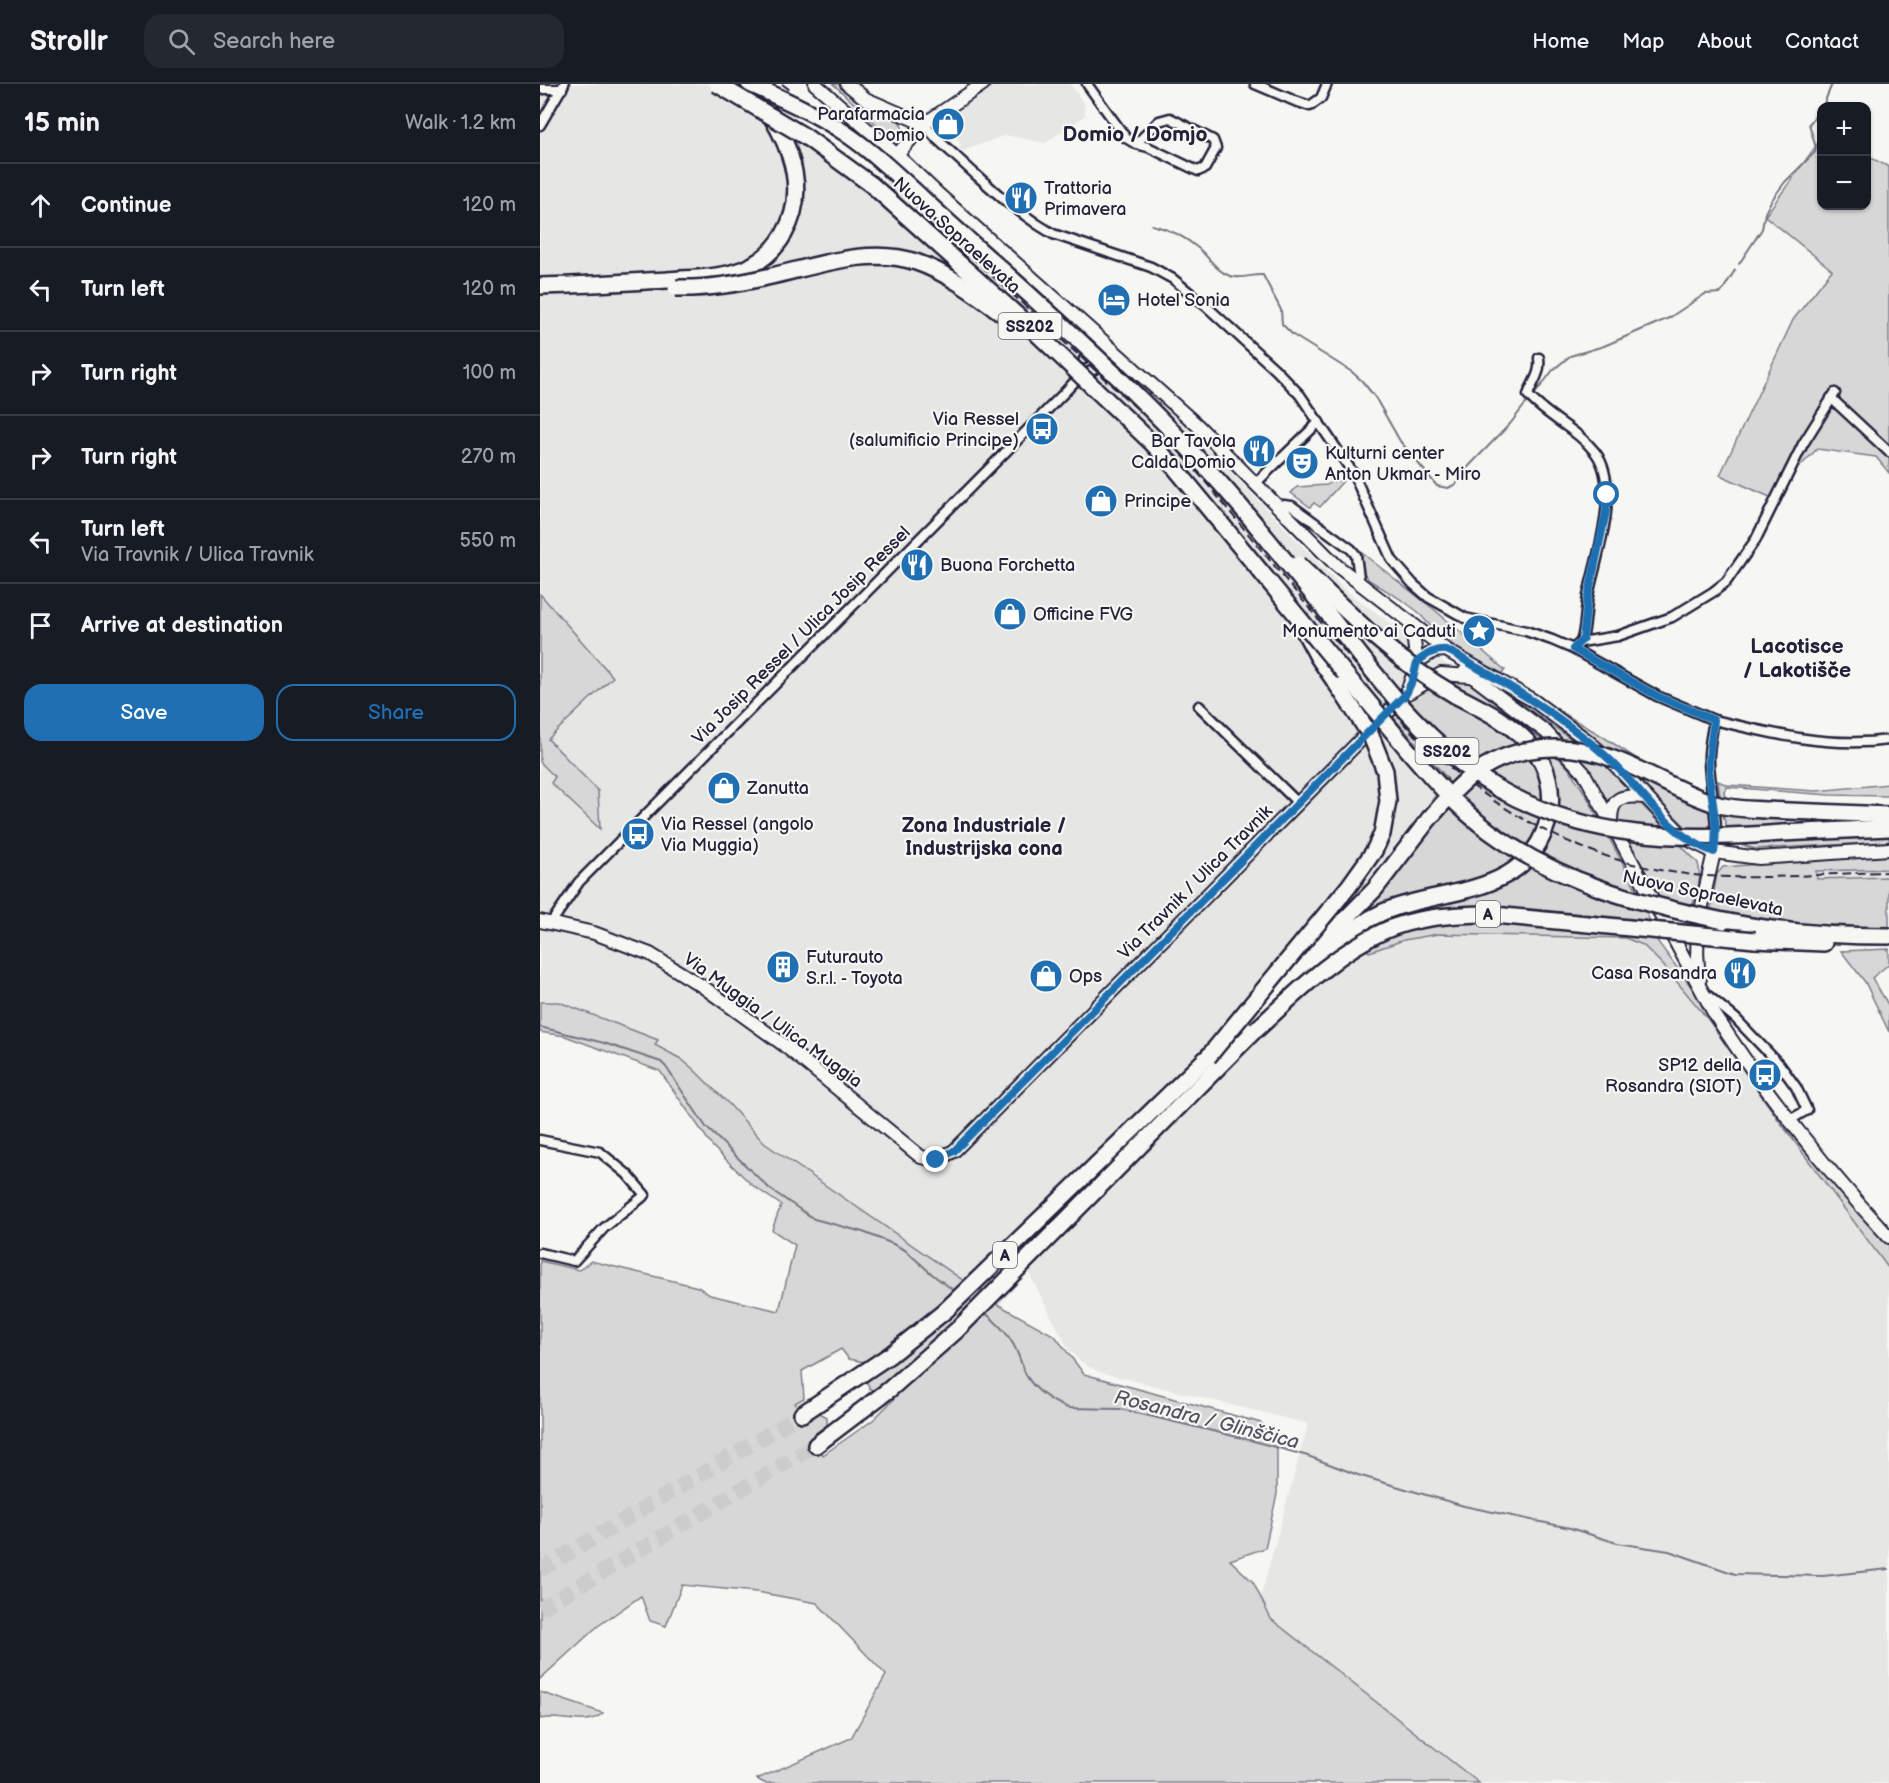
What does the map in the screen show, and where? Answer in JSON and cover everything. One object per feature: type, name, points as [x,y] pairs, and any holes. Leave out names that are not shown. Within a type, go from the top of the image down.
[{"type":"highway","name":"Nuova Sopraelevata","points":[[717,84],[806,137],[873,186],[1029,326],[1151,442],[1196,493],[1297,619],[1436,783],[1489,831],[1534,859],[1587,884],[1649,904],[1753,927],[1816,934],[1889,936]]},
{"type":"highway","name":"Nuova Sopraelevata","points":[[750,84],[815,115],[845,133],[888,167],[1042,307],[1174,433],[1218,479],[1417,723],[1471,771],[1500,789],[1552,813],[1599,828],[1625,833],[1705,837],[1889,828]]},
{"type":"highway","points":[[540,286],[676,284],[722,276],[754,264],[776,246],[792,217],[796,183],[791,158],[780,130],[750,84]]},
{"type":"highway","points":[[676,284],[695,289],[732,284],[854,258],[892,257],[914,261],[951,278],[1010,319],[1151,442]]},
{"type":"highway","name":"A","points":[[1218,479],[1299,564],[1386,647],[1411,667],[1521,735],[1545,766],[1550,783],[1551,804],[1548,826],[1538,846],[1524,862],[1506,875],[1482,885],[1414,902],[1383,913],[1351,931],[1314,966],[1256,1030]]},
{"type":"highway","name":"A","points":[[1208,1057],[1279,973],[1362,868],[1374,851],[1386,818],[1388,785],[1379,752],[1371,736],[1318,657],[1297,619]]},
{"type":"highway","name":"A","points":[[802,1414],[869,1370],[945,1311],[1284,982],[1375,889],[1449,797],[1488,764],[1531,749],[1554,747],[1575,749],[1618,760],[1693,796],[1721,806],[1889,815]]},
{"type":"highway","name":"A","points":[[816,1445],[890,1389],[957,1330],[1256,1030],[1312,978],[1350,950],[1384,931],[1416,921],[1451,915],[1484,914],[1755,940],[1799,943],[1889,943]]},
{"type":"main road","points":[[815,84],[1197,425],[1336,565],[1446,650],[1506,684],[1565,723],[1610,760],[1661,816],[1685,838],[1714,852],[1759,858],[1889,849]]},
{"type":"main road","points":[[847,84],[866,99],[924,124]]},
{"type":"main road","points":[[897,155],[924,124],[983,84]]},
{"type":"main road","points":[[897,155],[906,138],[908,117]]},
{"type":"main road","name":"Via Travnik / Ulica Travnik","points":[[1406,694],[1417,662],[1410,622]]},
{"type":"main road","points":[[1417,662],[1434,651],[1446,650]]},
{"type":"main road","points":[[1441,674],[1448,659],[1446,650]]},
{"type":"main road","points":[[1446,650],[1470,676],[1546,732],[1584,773],[1715,1015],[1739,1052],[1842,1186],[1889,1237]]},
{"type":"main road","points":[[1441,674],[1470,676]]},
{"type":"main road","name":"Via Travnik / Ulica Travnik","points":[[936,1160],[954,1151],[1406,694],[1441,674]]},
{"type":"main road","points":[[1611,821],[1611,810],[1620,798],[1630,795],[1646,797]]},
{"type":"main road","points":[[1703,992],[1696,955],[1697,933],[1714,852]]},
{"type":"main road","points":[[1662,917],[1675,921],[1686,921],[1701,913]]},
{"type":"main road","name":"Via Muggia / Ulica Muggia","points":[[546,922],[594,933],[650,954],[702,986],[784,1045],[921,1156],[936,1160]]},
{"type":"street","points":[[1087,84],[1120,132],[1136,144],[1148,147],[1198,171],[1205,168],[1216,148],[1213,140],[1170,118],[1159,121],[1136,144]]},
{"type":"street","points":[[1255,84],[1300,104],[1310,106],[1318,102],[1327,84]]},
{"type":"street","points":[[540,89],[563,87]]},
{"type":"street","points":[[540,125],[563,87]]},
{"type":"street","points":[[924,124],[975,174],[1008,203],[1037,224],[1053,234],[1151,267],[1173,279],[1276,370],[1300,395],[1353,473],[1392,560],[1413,584],[1449,610],[1465,618],[1545,637],[1573,649],[1657,696],[1714,720],[1827,743],[1889,740]]},
{"type":"street","points":[[1080,377],[1084,359],[1082,322]]},
{"type":"street","points":[[1084,359],[1091,350],[1110,346],[1105,362],[1095,371]]},
{"type":"street","points":[[1539,358],[1540,369],[1528,395],[1594,452],[1602,468],[1607,495],[1606,512],[1581,642]]},
{"type":"street","name":"Via Josip Ressel / Ulica Josip Ressel","points":[[546,922],[579,882],[1080,377],[1095,371],[1137,371]]},
{"type":"street","points":[[1573,649],[1581,642],[1618,636],[1672,616],[1726,582],[1756,539],[1788,473],[1833,396],[1889,452]]},
{"type":"street","points":[[1256,483],[1319,422]]},
{"type":"street","points":[[1275,504],[1292,506],[1352,549],[1356,555],[1360,585]]},
{"type":"street","name":"Via Travnik / Ulica Travnik","points":[[1199,706],[1298,803]]},
{"type":"street","points":[[1714,720],[1708,759],[1717,830],[1714,852]]},
{"type":"street","points":[[1703,992],[1736,1019],[1788,1075],[1807,1110],[1790,1120]]},
{"type":"street","points":[[540,1140],[600,1152],[627,1174],[645,1195],[598,1233],[574,1261],[540,1253]]},
{"type":"shaded area","points":[[540,84],[747,84],[881,197],[894,164],[1140,382],[1196,436],[1345,590],[1471,682],[1407,734],[1448,779],[1369,952],[1404,940],[1438,934],[1626,938],[1643,945],[1707,1018],[1780,1122],[1889,1269],[1889,1783],[1479,1783],[1271,1619],[1260,1599],[1308,1424],[1099,1372],[1081,1362],[1068,1349],[1029,1273],[999,1305],[764,1143],[692,1068],[681,1059],[654,1045],[657,1041],[559,1002],[540,1002]]},
{"type":"shaded area","points":[[833,84],[838,84],[857,100],[899,121],[903,129],[897,139],[891,138]]},
{"type":"shaded area","points":[[994,84],[1070,84],[1084,104],[1085,116],[1045,143],[1005,135],[963,151],[958,148],[962,146],[953,134],[946,138],[938,127],[955,114],[954,109],[959,105]]},
{"type":"shaded area","points":[[1817,144],[1817,210],[1871,210],[1871,158],[1889,167],[1889,473],[1876,457],[1817,449],[1770,497],[1720,475],[1793,320],[1832,270],[1765,216]]},
{"type":"shaded area","points":[[1344,480],[1320,507],[1314,503],[1310,507],[1291,493],[1297,487],[1327,485]]},
{"type":"shaded area","points":[[1362,553],[1436,611],[1505,670],[1502,673],[1465,654],[1435,631],[1417,611],[1369,580],[1362,570]]},
{"type":"shaded area","points":[[540,594],[613,677],[548,739],[598,791],[600,829],[551,783],[555,777],[540,762]]},
{"type":"shaded area","points":[[1445,678],[1471,682],[1544,742],[1569,769],[1586,795],[1640,896],[1658,942],[1724,1036],[1838,1190],[1889,1245],[1889,1269],[1780,1122],[1707,1018],[1643,945],[1625,938],[1438,934],[1404,940],[1369,952],[1344,916],[1448,779],[1393,717],[1423,689]]},
{"type":"shaded area","points":[[1501,689],[1602,761],[1632,790],[1619,794],[1608,804],[1593,777],[1564,742],[1500,691]]},
{"type":"shaded area","points":[[1556,709],[1643,763],[1707,795],[1710,821],[1706,845],[1622,763]]},
{"type":"shaded area","points":[[1718,781],[1727,785],[1816,791],[1889,784],[1889,796],[1829,795],[1727,787],[1724,791],[1725,799],[1866,819],[1889,833],[1889,842],[1755,849],[1737,842],[1728,829]]},
{"type":"shaded area","points":[[1632,800],[1640,803],[1698,863],[1699,886],[1691,908],[1664,906],[1618,820],[1617,812],[1620,806]]},
{"type":"shaded area","points":[[1889,854],[1889,869],[1816,871],[1817,879],[1889,877],[1889,928],[1817,925],[1726,914],[1755,934],[1755,946],[1708,943],[1708,925],[1717,874],[1723,867]]},
{"type":"shaded area","points":[[1889,869],[1889,877],[1817,879],[1816,871]]},
{"type":"shaded area","points":[[1889,949],[1889,964],[1872,978],[1889,1006],[1889,1032],[1865,982],[1841,951]]},
{"type":"shaded area","points":[[540,1002],[559,1002],[658,1040],[655,1045],[681,1059],[692,1068],[764,1143],[999,1305],[1055,1336],[1084,1374],[1261,1423],[1277,1443],[1277,1494],[1265,1548],[1230,1560],[1253,1582],[1271,1619],[1479,1783],[764,1783],[757,1779],[851,1738],[886,1675],[817,1603],[757,1592],[682,1585],[666,1626],[650,1621],[641,1596],[598,1626],[540,1679],[540,1261],[579,1270],[591,1261],[698,1287],[710,1295],[779,1311],[795,1245],[772,1230],[781,1205],[752,1185],[713,1147],[660,1071],[565,1036],[540,1032]],"holes":[[[841,1349],[849,1359],[864,1362],[869,1370],[866,1380],[870,1389],[876,1391],[890,1389],[894,1399],[873,1420],[823,1455],[813,1435],[827,1425],[827,1417],[818,1412],[806,1422],[795,1403],[804,1398],[802,1371]]]},
{"type":"shaded area","points":[[540,1692],[603,1713],[589,1720],[540,1719]]},
{"type":"waterway","points":[[1825,102],[1832,84]]},
{"type":"waterway","points":[[1739,264],[1762,229],[1765,213],[1771,201],[1785,182],[1815,152],[1816,148],[1809,124],[1817,114]]},
{"type":"waterway","points":[[1152,225],[1188,240],[1221,271],[1230,276],[1263,275],[1281,310],[1282,324],[1293,335],[1352,372],[1362,381],[1375,397],[1400,441],[1437,486],[1448,488],[1456,484],[1469,466],[1510,424],[1527,402]]},
{"type":"waterway","points":[[1535,394],[1553,370],[1570,356],[1604,346],[1669,318],[1705,294],[1721,293],[1735,270]]},
{"type":"waterway","name":"Rosandra / Glinščica","points":[[540,1027],[604,1043],[661,1062],[706,1127],[770,1189],[814,1219],[863,1232],[905,1250],[956,1292]]},
{"type":"waterway","name":"Rosandra / Glinščica","points":[[983,1311],[999,1325],[1009,1338],[1025,1373],[1038,1390],[1049,1399],[1068,1408],[1120,1409],[1246,1439],[1308,1456],[1358,1475],[1464,1506],[1570,1528],[1617,1543],[1669,1551],[1735,1574],[1823,1576],[1889,1569]]},
{"type":"tunnel","points":[[540,1570],[802,1414]]},
{"type":"tunnel","points":[[540,1609],[816,1445]]},
{"type":"railway","points":[[782,84],[790,90]]},
{"type":"railway","points":[[832,129],[1157,427],[1194,468],[1406,726],[1437,756],[1505,808],[1581,847],[1622,861],[1663,871],[1706,876],[1752,877],[1889,872]]},
{"type":"place","name":"Parafarmacia Domio","points":[[948,124]]},
{"type":"place","name":"Trattoria Primavera","points":[[1021,198]]},
{"type":"place","name":"Hotel Sonia","points":[[1114,300]]},
{"type":"place","name":"Via Ressel (salumificio Principe)","points":[[1042,429]]},
{"type":"place","name":"Bar Tavola Calda Domio","points":[[1259,451]]},
{"type":"place","name":"Kulturni center Anton Ukmar - Miro","points":[[1302,463]]},
{"type":"place","name":"Principe","points":[[1101,501]]},
{"type":"place","name":"Buona Forchetta","points":[[917,565]]},
{"type":"place","name":"Officine FVG","points":[[1010,614]]},
{"type":"place","name":"Monumento ai Caduti","points":[[1479,631]]},
{"type":"place","name":"Zanutta","points":[[724,788]]},
{"type":"place","name":"Via Ressel (angolo Via Muggia)","points":[[638,834]]},
{"type":"place","name":"Futurauto S.r.l. - Toyota","points":[[783,967]]},
{"type":"place","name":"Casa Rosandra","points":[[1740,973]]},
{"type":"place","name":"Ops","points":[[1046,976]]},
{"type":"place","name":"SP12 della Rosandra (SIOT)","points":[[1765,1075]]},
{"type":"district","name":"Domio / Domjo","points":[[1135,134]]},
{"type":"district","name":"Lacotisce / Lakotišče","points":[[1797,658]]},
{"type":"district","name":"Zona Industriale / Industrijska cona","points":[[984,836]]},
{"type":"route","points":[[936,1160],[954,1151],[1406,694],[1417,662],[1434,651],[1446,650],[1534,701],[1565,723],[1610,760],[1676,831],[1694,844],[1714,852],[1717,830],[1708,759],[1714,720],[1657,696],[1573,649],[1583,639],[1587,602],[1608,502],[1607,495]]}]
